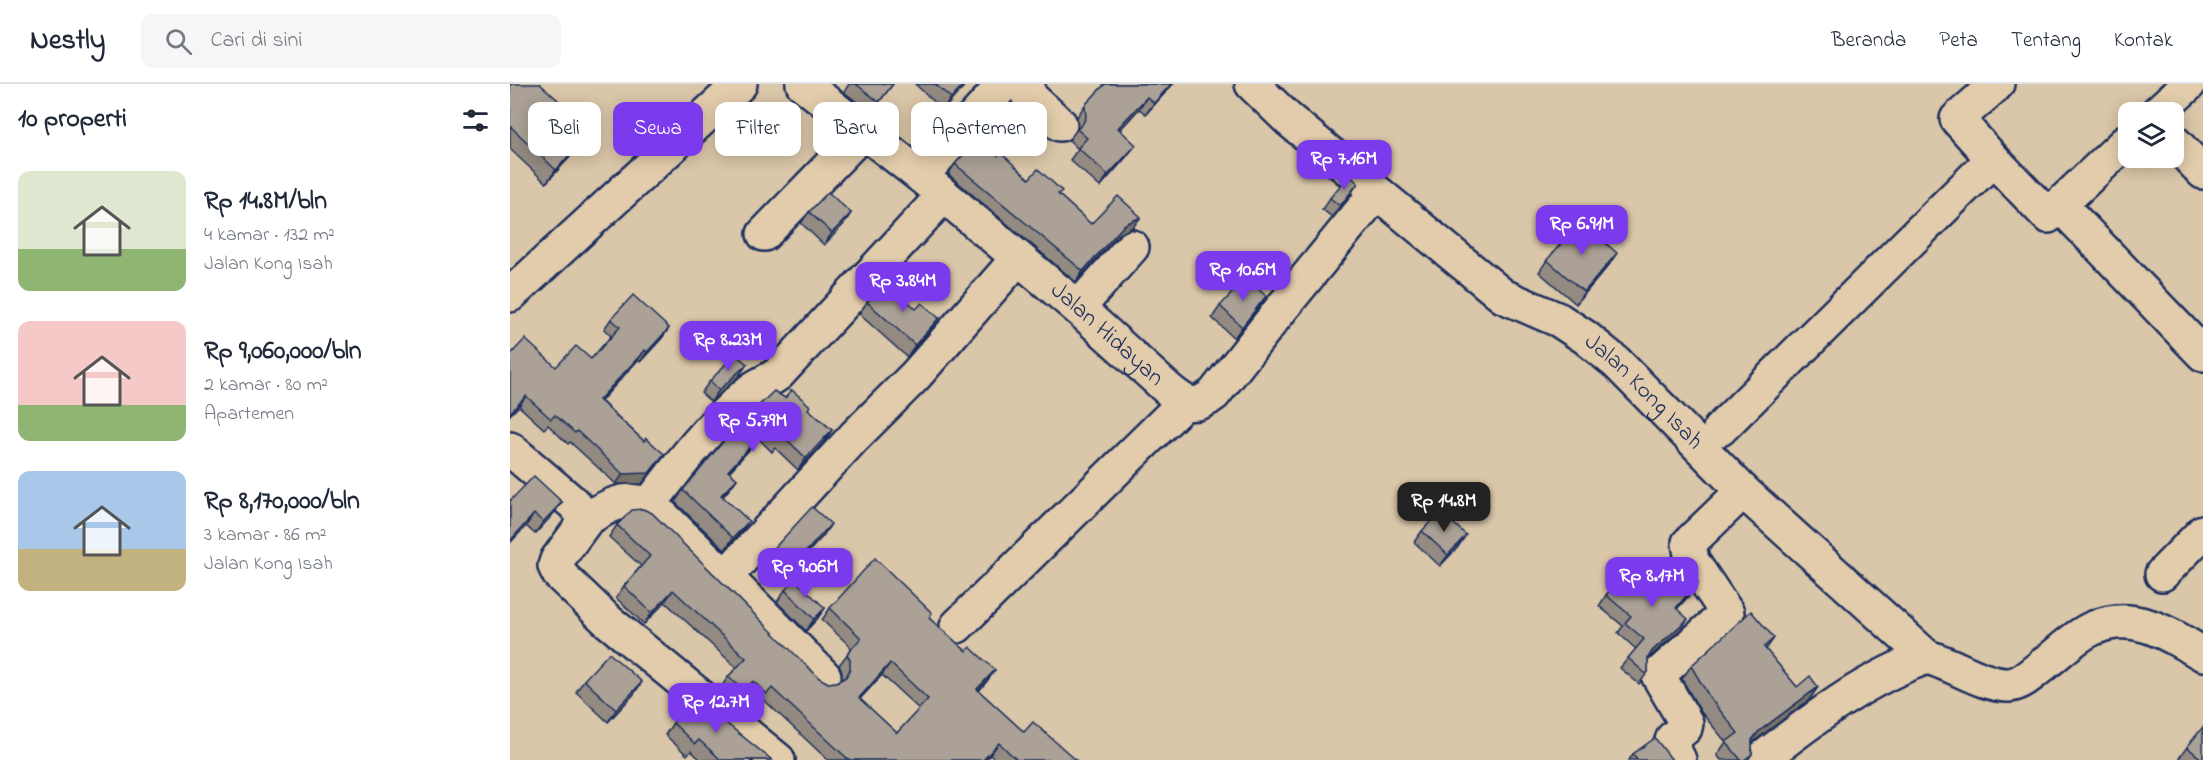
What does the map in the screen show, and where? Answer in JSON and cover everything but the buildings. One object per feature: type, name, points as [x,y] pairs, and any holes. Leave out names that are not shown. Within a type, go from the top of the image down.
[{"type":"street","points":[[510,295],[740,84]]},
{"type":"street","name":"Jalan Hidayan","points":[[803,84],[826,102]]},
{"type":"street","points":[[649,505],[691,452],[729,411],[752,389],[778,374],[932,186],[1004,84]]},
{"type":"street","points":[[1028,84],[1028,95],[1060,124]]},
{"type":"street","name":"Jalan Kong Isah","points":[[1252,84],[1288,119],[1503,296],[1559,320],[1609,357],[1743,491],[1927,657],[1943,661],[1998,684],[2010,685],[2031,675],[2079,636],[2095,627],[2114,622],[2131,622],[2158,629],[2203,654]]},
{"type":"street","points":[[1997,84],[1957,119],[2048,216],[2118,150]]},
{"type":"street","points":[[2168,102],[2189,84]]},
{"type":"street","points":[[2184,152],[2203,172]]},
{"type":"street","points":[[764,234],[840,156]]},
{"type":"street","name":"Jalan Hidayan","points":[[895,156],[1077,308],[1185,402],[1194,404],[1203,402],[1215,394],[1376,193]]},
{"type":"street","points":[[1720,429],[1993,159]]},
{"type":"street","points":[[2060,205],[2203,354]]},
{"type":"street","points":[[1077,308],[1132,247]]},
{"type":"street","points":[[726,576],[854,437],[915,376],[1018,258]]},
{"type":"street","points":[[957,626],[1185,402]]},
{"type":"street","points":[[510,449],[573,503],[587,519]]},
{"type":"street","points":[[1679,760],[1671,744],[1673,738],[1685,728],[1686,723],[1658,675],[1727,614],[1692,561],[1689,543],[1743,491]]},
{"type":"street","points":[[778,760],[608,621],[559,574],[555,566],[557,560],[587,519],[610,505],[631,500],[649,505],[726,576],[824,676]]},
{"type":"street","points":[[2162,574],[2203,532]]},
{"type":"street","points":[[1760,760],[1842,701],[1888,672],[1927,657]]}]
